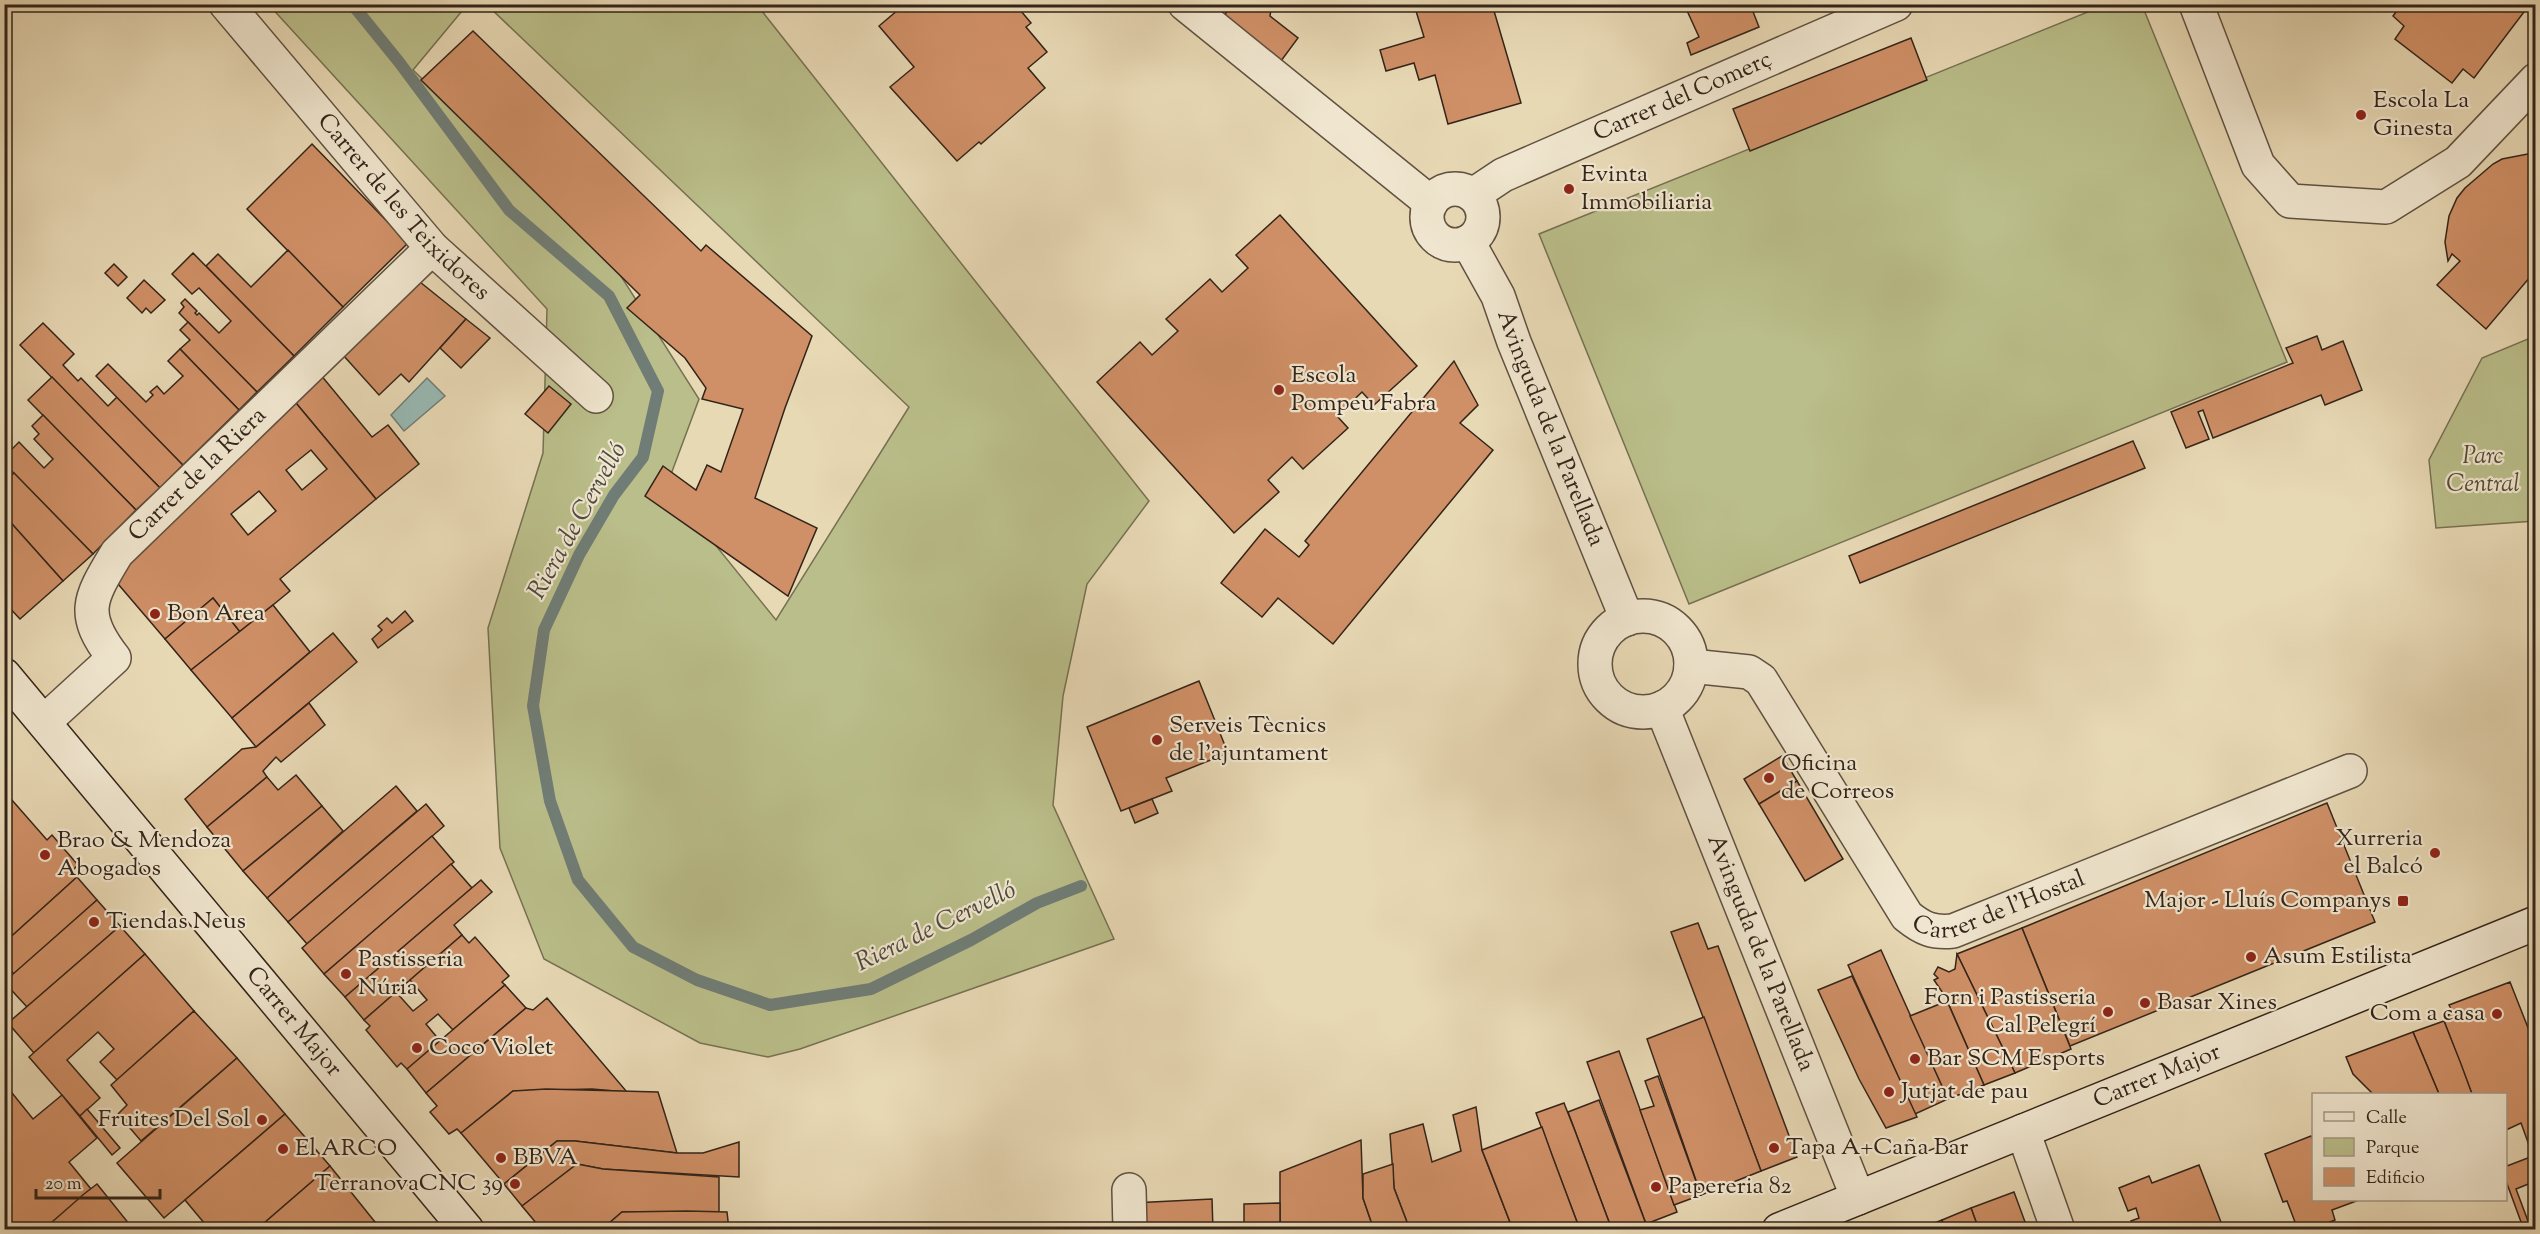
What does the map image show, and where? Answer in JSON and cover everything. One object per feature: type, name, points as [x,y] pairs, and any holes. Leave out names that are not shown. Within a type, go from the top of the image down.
[{"type":"street","name":"Carrer de les Teixidores","points":[[226,4],[432,248],[597,396]]},
{"type":"street","points":[[1185,4],[1431,203]]},
{"type":"street","name":"Carrer del Comerç","points":[[1473,195],[1503,176],[1896,4]]},
{"type":"street","points":[[2196,4],[2258,165],[2290,201],[2386,207],[2458,162],[2535,80]]},
{"type":"street","points":[[1450,189],[1466,191],[1473,195],[1482,207],[1483,223],[1480,231],[1468,242],[1461,244],[1445,243],[1432,233],[1428,218],[1431,203],[1450,189]]},
{"type":"street","name":"Avinguda de la Parellada","points":[[1468,242],[1498,296],[1514,342],[1627,619]]},
{"type":"street","name":"Carrer de la Riera","points":[[44,722],[114,658],[100,640],[92,623],[92,603],[97,585],[117,553],[432,248]]},
{"type":"street","points":[[1635,616],[1650,616],[1665,621],[1678,631],[1687,644],[1691,666],[1684,690],[1673,702],[1662,708],[1643,713],[1628,710],[1614,702],[1602,691],[1596,676],[1595,660],[1599,644],[1607,631],[1635,616]]},
{"type":"street","name":"Carrer de l'Hostal","points":[[1691,666],[1749,672],[1761,680],[1907,916],[1922,928],[1935,932],[1953,931],[2350,771]]},
{"type":"street","name":"Carrer Major","points":[[4,675],[467,1230]]},
{"type":"street","name":"Avinguda de la Parellada","points":[[1662,708],[1858,1198]]},
{"type":"street","name":"Carrer Major","points":[[1779,1230],[2535,923]]},
{"type":"street","points":[[2023,1131],[2058,1230]]},
{"type":"street","points":[[1129,1190],[1130,1230]]},
{"type":"green space","points":[[269,5],[467,5],[413,70],[612,262],[699,399],[667,485],[776,620],[909,407],[487,5],[757,5],[1149,501],[1087,584],[1063,696],[1053,805],[1114,939],[800,1049],[768,1057],[700,1043],[544,959],[500,848],[488,628],[543,453],[547,309]]},
{"type":"green space","points":[[2105,5],[2142,5],[2287,362],[1689,604],[1539,234]]},
{"type":"green space","name":"Parc Central","points":[[2535,336],[2535,521],[2436,528],[2429,460],[2482,358]]},
{"type":"water","points":[[427,378],[445,396],[404,431],[391,415]]},
{"type":"building","points":[[905,4],[1015,4],[1031,23],[1026,27],[1047,52],[1028,68],[1045,88],[981,144],[979,142],[957,161],[890,87],[914,67],[879,26]]},
{"type":"building","points":[[1228,4],[1272,4],[1270,16],[1298,38],[1281,61],[1225,17]]},
{"type":"building","points":[[1438,4],[1492,4],[1521,103],[1448,124],[1435,75],[1419,80],[1414,63],[1386,71],[1380,50],[1424,37],[1416,11]]},
{"type":"building","points":[[1684,4],[1750,4],[1759,27],[1691,55],[1687,43],[1699,37]]},
{"type":"building","points":[[1809,4],[1828,4],[1812,11]]},
{"type":"building","points":[[2402,4],[2530,4],[2474,78],[2463,69],[2452,83],[2395,39],[2404,26],[2393,16]]},
{"type":"building","points":[[473,31],[701,251],[706,245],[812,336],[755,498],[817,528],[788,596],[645,496],[663,466],[696,490],[707,465],[721,472],[743,409],[702,399],[706,388],[685,358],[627,308],[640,295],[421,80]]},
{"type":"building","points":[[1911,38],[1927,80],[1750,151],[1733,109]]},
{"type":"building","points":[[312,144],[408,243],[343,307],[247,209]]},
{"type":"building","points":[[2536,153],[2536,270],[2486,329],[2437,285],[2460,261],[2452,254],[2448,261],[2445,242],[2449,216],[2457,198],[2465,188],[2493,164],[2502,159]]},
{"type":"building","points":[[1280,215],[1417,366],[1374,405],[1362,392],[1337,416],[1348,428],[1303,469],[1292,457],[1268,480],[1279,492],[1234,533],[1097,382],[1140,342],[1152,355],[1178,331],[1166,319],[1210,279],[1222,292],[1248,268],[1236,255]]},
{"type":"building","points":[[288,250],[343,307],[294,356],[206,266],[218,254],[251,287]]},
{"type":"building","points":[[193,253],[294,356],[257,392],[179,313],[184,307],[181,303],[185,299],[197,311],[195,313],[197,315],[199,313],[219,333],[231,321],[199,288],[192,294],[172,274]]},
{"type":"building","points":[[114,264],[127,277],[118,286],[105,273]]},
{"type":"building","points":[[144,280],[165,300],[151,313],[146,308],[142,313],[127,298]]},
{"type":"building","points":[[420,282],[466,319],[409,382],[401,374],[379,395],[343,355]]},
{"type":"building","points":[[466,319],[490,338],[461,368],[440,348]]},
{"type":"building","points":[[188,322],[257,392],[239,410],[180,349],[190,340],[180,330]]},
{"type":"building","points":[[43,323],[74,354],[63,365],[78,381],[81,378],[108,406],[117,397],[183,465],[160,488],[20,345]]},
{"type":"building","points":[[2317,336],[2322,350],[2343,341],[2362,390],[2325,405],[2321,395],[2213,438],[2203,410],[2198,412],[2209,439],[2186,448],[2171,412],[2293,363],[2286,348]]},
{"type":"building","points":[[180,349],[239,410],[183,465],[96,376],[108,364],[146,402],[153,395],[150,392],[157,386],[164,394],[183,376],[168,361]]},
{"type":"building","points":[[1454,361],[1478,405],[1460,423],[1493,450],[1333,644],[1278,598],[1262,617],[1221,583],[1265,529],[1299,557],[1309,545],[1305,541]]},
{"type":"building","points":[[320,374],[372,437],[388,425],[419,464],[376,499],[291,397]]},
{"type":"building","points":[[52,377],[160,488],[136,510],[28,400]]},
{"type":"building","points":[[549,386],[571,404],[548,433],[525,414]]},
{"type":"building","points":[[291,397],[376,499],[280,579],[290,591],[240,632],[213,598],[165,639],[107,571]],"holes":[[[311,450],[327,469],[302,490],[286,470]],[[259,491],[276,511],[248,535],[231,514]]]},
{"type":"building","points":[[43,415],[136,510],[93,554],[4,463],[4,457],[19,442],[44,468],[53,459],[34,439],[39,434],[32,426]]},
{"type":"building","points":[[2133,441],[2145,468],[1860,583],[1849,556]]},
{"type":"building","points":[[14,473],[93,554],[63,581],[4,515],[4,482]]},
{"type":"building","points":[[4,515],[63,581],[20,619],[4,602]]},
{"type":"building","points":[[213,598],[240,632],[191,670],[165,639]]},
{"type":"building","points":[[273,605],[310,652],[232,718],[191,670]]},
{"type":"building","points":[[405,611],[413,621],[378,648],[372,639],[382,630],[378,626],[387,618],[392,623]]},
{"type":"building","points":[[333,633],[357,662],[256,747],[232,718]]},
{"type":"building","name":"Serveis Tècnics de l'ajuntament","points":[[1199,681],[1228,753],[1166,778],[1172,791],[1121,811],[1087,727]]},
{"type":"building","points":[[309,703],[325,725],[281,762],[276,757],[263,771],[267,777],[207,827],[185,799],[242,749],[256,747]]},
{"type":"building","points":[[1782,756],[1797,781],[1759,804],[1744,779]]},
{"type":"building","points":[[296,775],[322,806],[243,871],[207,827],[267,777],[278,790]]},
{"type":"building","points":[[1797,781],[1843,859],[1805,881],[1759,804]]},
{"type":"building","points":[[396,786],[417,811],[288,922],[267,898]]},
{"type":"building","points":[[4,791],[47,840],[52,835],[78,865],[73,870],[77,877],[4,943]]},
{"type":"building","points":[[1152,799],[1158,813],[1135,823],[1129,808]]},
{"type":"building","points":[[2327,803],[2375,922],[2070,1046],[2022,928]]},
{"type":"building","points":[[426,804],[444,826],[307,944],[288,922]]},
{"type":"building","points":[[322,806],[343,831],[267,898],[243,871]]},
{"type":"building","points":[[432,836],[454,862],[324,974],[302,948]]},
{"type":"building","points":[[451,864],[472,888],[345,997],[324,974]]},
{"type":"building","points":[[77,877],[97,900],[14,974],[4,963],[4,943]]},
{"type":"building","points":[[481,880],[492,892],[454,925],[462,935],[364,1020],[345,997]]},
{"type":"building","points":[[97,900],[120,926],[27,1007],[4,982]]},
{"type":"building","points":[[1698,923],[1708,949],[1718,946],[1797,1157],[1761,1171],[1671,932]]},
{"type":"building","points":[[120,926],[145,954],[34,1053],[8,1023]]},
{"type":"building","points":[[2022,928],[2071,1049],[2015,1073],[1957,954]]},
{"type":"building","points":[[462,935],[469,943],[475,937],[509,976],[502,982],[505,985],[453,1030],[438,1014],[426,1024],[440,1041],[407,1069],[401,1063],[397,1067],[366,1030],[370,1026],[364,1020],[396,992],[413,1011],[427,1000],[410,980]]},
{"type":"building","points":[[1881,950],[1948,1099],[1915,1114],[1848,965]]},
{"type":"building","points":[[145,954],[194,1011],[117,1080],[100,1062],[114,1049],[98,1032],[67,1060],[100,1098],[80,1116],[29,1057]]},
{"type":"building","points":[[1957,954],[2015,1073],[1984,1085],[1945,996],[1934,980],[1938,978],[1934,974],[1938,967],[1949,972],[1955,969]]},
{"type":"building","points":[[1852,976],[1917,1117],[1886,1128],[1859,1079],[1818,990]]},
{"type":"building","points":[[2510,982],[2536,1048],[2536,1181],[2516,1189],[2528,1221],[2536,1219],[2536,1230],[2524,1230],[2507,1184],[2507,1166],[2533,1156],[2521,1123],[2507,1130],[2507,1093],[2472,1093],[2444,1021],[2449,1019],[2448,1015],[2453,1013],[2449,1005]]},
{"type":"building","points":[[505,985],[526,1008],[426,1093],[407,1069]]},
{"type":"building","points":[[547,998],[627,1092],[592,1089],[513,1091],[461,1133],[457,1129],[449,1134],[430,1112],[437,1106],[426,1093],[526,1008],[533,1010]]},
{"type":"building","points":[[1947,1001],[1984,1085],[1948,1099],[1910,1016]]},
{"type":"building","points":[[194,1011],[237,1058],[141,1141],[118,1114],[127,1105],[111,1085]]},
{"type":"building","points":[[1704,1017],[1761,1171],[1701,1195],[1647,1039]]},
{"type":"building","points":[[2444,1021],[2472,1093],[2439,1093],[2413,1032]]},
{"type":"building","points":[[2413,1032],[2439,1093],[2372,1093],[2353,1074],[2346,1057]]},
{"type":"building","points":[[1619,1051],[1677,1212],[1646,1224],[1587,1062]]},
{"type":"building","points":[[237,1058],[285,1114],[164,1218],[117,1163]]},
{"type":"building","points":[[1658,1076],[1701,1195],[1674,1205],[1640,1110],[1654,1106],[1645,1081]]},
{"type":"building","points":[[4,1083],[33,1119],[62,1095],[97,1138],[69,1162],[91,1189],[43,1230],[4,1230]]},
{"type":"building","points":[[546,1089],[658,1092],[677,1153],[557,1141],[504,1184],[461,1133],[513,1091]]},
{"type":"building","points":[[1599,1100],[1646,1224],[1630,1230],[1612,1230],[1568,1112]]},
{"type":"building","points":[[1564,1103],[1612,1230],[1580,1230],[1536,1113]]},
{"type":"building","points":[[1476,1107],[1482,1150],[1513,1230],[1410,1230],[1394,1188],[1390,1134],[1423,1124],[1432,1162],[1461,1151],[1453,1115]]},
{"type":"building","points":[[87,1109],[120,1148],[112,1155],[80,1116]]},
{"type":"building","points":[[285,1114],[330,1166],[256,1230],[210,1230],[185,1200]]},
{"type":"building","points":[[1542,1127],[1580,1230],[1513,1230],[1482,1150]]},
{"type":"building","points":[[2311,1136],[2312,1201],[2356,1201],[2332,1210],[2335,1220],[2310,1230],[2298,1230],[2287,1201],[2283,1202],[2265,1154]]},
{"type":"building","points":[[1361,1140],[1363,1198],[1374,1230],[1280,1230],[1280,1172]]},
{"type":"building","points":[[557,1141],[677,1153],[703,1153],[739,1142],[739,1177],[603,1169],[577,1164],[522,1206],[504,1184]]},
{"type":"building","points":[[577,1164],[603,1169],[719,1177],[719,1213],[622,1212],[601,1230],[542,1230],[522,1206]]},
{"type":"building","points":[[1393,1164],[1394,1188],[1410,1230],[1374,1230],[1363,1198],[1363,1174]]},
{"type":"building","points":[[2199,1165],[2224,1230],[2135,1230],[2131,1221],[2139,1218],[2136,1208],[2128,1211],[2119,1188],[2149,1176],[2152,1183]]},
{"type":"building","points":[[330,1166],[375,1222],[367,1230],[256,1230]]},
{"type":"building","points":[[97,1184],[134,1230],[43,1230],[84,1194]]},
{"type":"building","points":[[2014,1192],[2028,1230],[1979,1230],[1971,1208]]},
{"type":"building","points":[[1212,1199],[1213,1230],[1134,1230],[1132,1203]]},
{"type":"building","points":[[1280,1203],[1280,1230],[1244,1230],[1244,1204]]},
{"type":"building","points":[[1971,1208],[1979,1230],[1945,1230],[1942,1220]]},
{"type":"building","points":[[622,1212],[727,1212],[729,1230],[601,1230]]},
{"type":"building","points":[[1942,1220],[1945,1230],[1918,1230],[1924,1227]]},
{"type":"building","points":[[375,1222],[383,1230],[367,1230]]},
{"type":"waterway","name":"Riera de Cervelló","points":[[352,4],[399,62],[509,210],[609,296],[658,391],[643,457],[614,495],[579,555],[544,630],[533,706],[550,801],[578,880],[633,947],[697,980],[770,1005],[871,989],[971,940],[1037,903],[1081,886]]},
{"type":"place","name":"Escola La Ginesta","points":[[2361,115]]},
{"type":"place","name":"Evinta Immobiliaria","points":[[1569,189]]},
{"type":"place","name":"Escola Pompeu Fabra","points":[[1279,390]]},
{"type":"place","name":"Bon Area","points":[[155,614]]},
{"type":"place","name":"Serveis Tècnics de l'ajuntament","points":[[1157,740]]},
{"type":"place","name":"Oficina de Correos","points":[[1769,778]]},
{"type":"place","name":"Xurreria el Balcó","points":[[2435,853]]},
{"type":"place","name":"Brao & Mendoza Abogados","points":[[45,855]]},
{"type":"place","name":"Major - Lluís Companys","points":[[2403,901]]},
{"type":"place","name":"Tiendas Neus","points":[[94,922]]},
{"type":"place","name":"Asum Estilista","points":[[2251,957]]},
{"type":"place","name":"Pastisseria Núria","points":[[346,974]]},
{"type":"place","name":"Basar Xines","points":[[2145,1003]]},
{"type":"place","name":"Forn i Pastisseria Cal Pelegrí","points":[[2108,1012]]},
{"type":"place","name":"Com a casa","points":[[2497,1014]]},
{"type":"place","name":"Coco Violet","points":[[417,1048]]},
{"type":"place","name":"Bar SCM Esports","points":[[1915,1059]]},
{"type":"place","name":"Jutjat de pau","points":[[1889,1092]]},
{"type":"place","name":"Fruites Del Sol","points":[[262,1120]]},
{"type":"place","name":"Tapa A+Caña Bar","points":[[1774,1148]]},
{"type":"place","name":"El ARCO","points":[[283,1149]]},
{"type":"place","name":"BBVA","points":[[501,1158]]},
{"type":"place","name":"TerranovaCNC 39","points":[[515,1184]]},
{"type":"place","name":"Papereria 82","points":[[1656,1187]]}]
